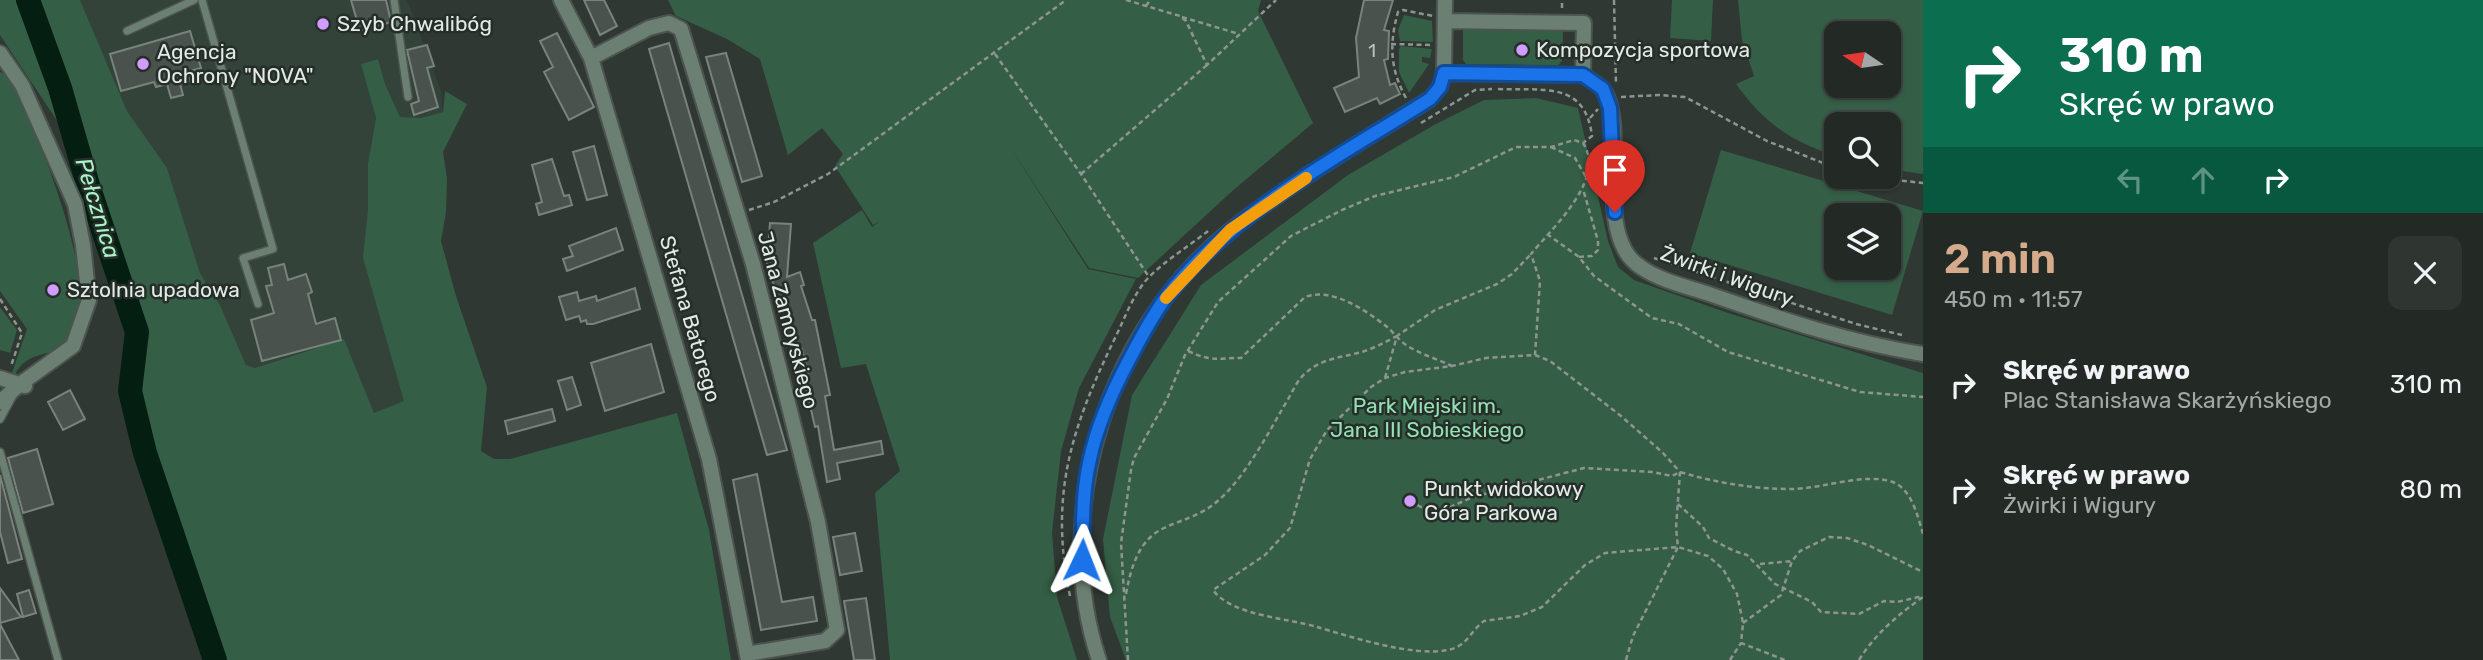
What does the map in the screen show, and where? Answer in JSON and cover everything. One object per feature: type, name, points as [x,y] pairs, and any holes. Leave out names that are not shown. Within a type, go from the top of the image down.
[{"type":"street","name":"Stefana Batorego","points":[[561,0],[591,58],[709,458],[748,657]]},
{"type":"street","points":[[1099,660],[1088,629],[1082,560],[1083,506],[1090,460],[1114,388],[1149,323],[1167,296],[1230,230],[1290,188],[1430,99],[1440,87],[1444,73],[1441,19],[1445,0]]},
{"type":"street","points":[[1441,19],[1584,23],[1583,75]]},
{"type":"street","name":"Jana Zamoyskiego","points":[[591,58],[649,28],[669,23],[681,29],[753,264],[805,468],[837,630],[825,641],[748,657]]},
{"type":"street","points":[[0,53],[22,85],[75,204],[89,300],[73,346],[14,382],[0,402]]},
{"type":"street","points":[[1444,73],[1583,75],[1612,98]]},
{"type":"street","name":"Żwirki i Wigury","points":[[1612,98],[1612,188],[1618,230],[1625,250],[1641,268],[1685,286],[1820,331],[1923,354]]},
{"type":"lane","points":[[127,31],[194,0]]},
{"type":"lane","points":[[202,0],[273,249],[243,258],[258,304]]},
{"type":"lane","points":[[394,0],[408,97]]},
{"type":"lane","points":[[0,419],[14,382]]},
{"type":"lane","points":[[0,452],[58,660]]},
{"type":"path","points":[[738,214],[774,202],[828,174],[1066,0]]},
{"type":"path","points":[[1126,0],[1239,34]]},
{"type":"path","points":[[1146,6],[1150,0]]},
{"type":"path","points":[[1081,174],[1207,65],[1276,0]]},
{"type":"path","points":[[1612,98],[1614,0]]},
{"type":"path","points":[[1408,101],[1395,73],[1391,44],[1400,10],[1441,19]]},
{"type":"path","points":[[1180,16],[1186,21],[1207,65]]},
{"type":"path","points":[[1391,44],[1436,46]]},
{"type":"path","points":[[995,54],[1081,174],[1149,277]]},
{"type":"path","points":[[1421,123],[1475,90],[1553,90],[1570,94],[1582,104],[1590,118],[1592,136],[1583,143]]},
{"type":"path","points":[[1401,105],[1415,94]]},
{"type":"path","points":[[1590,118],[1612,98],[1659,95],[1685,97],[1767,141],[1824,162]]},
{"type":"path","points":[[1125,600],[1130,571],[1147,539],[1162,527],[1210,507],[1228,491],[1268,433],[1300,378],[1319,363],[1367,350],[1397,336],[1435,310],[1497,284],[1512,274],[1583,188],[1589,155],[1583,143],[1574,140],[1551,147],[1516,147],[1454,177],[1375,196],[1303,229],[1267,256],[1218,302],[1187,351],[1167,399],[1134,458],[1122,527],[1125,600],[1128,660]]},
{"type":"path","points":[[1551,147],[1575,158],[1586,177]]},
{"type":"path","points":[[1901,181],[1923,183]]},
{"type":"path","points":[[1579,257],[1592,256],[1598,250],[1583,188]]},
{"type":"path","points":[[1070,598],[1063,562],[1061,507],[1069,452],[1094,381],[1130,308],[1149,277],[1214,226]]},
{"type":"path","points":[[1547,234],[1579,257],[1594,276],[1652,318],[1679,324],[1728,352],[1860,392],[1923,397]]},
{"type":"path","points":[[1531,254],[1541,281],[1535,355]]},
{"type":"path","points":[[1647,256],[1856,324],[1910,337]]},
{"type":"path","points":[[1187,351],[1212,361],[1223,357],[1241,358],[1305,297],[1330,296],[1355,306],[1405,344],[1452,366]]},
{"type":"path","points":[[0,299],[22,333],[14,382]]},
{"type":"path","points":[[1385,378],[1397,336]]},
{"type":"path","points":[[1730,660],[1741,643],[1743,623],[1737,594],[1723,569],[1708,556],[1678,547],[1605,554],[1585,565],[1542,607],[1520,616],[1484,621],[1464,644],[1440,651],[1370,642],[1315,626],[1273,619],[1217,595],[1213,590],[1265,555],[1290,528],[1310,459],[1327,429],[1355,400],[1385,378],[1486,358],[1535,355],[1550,361],[1621,416],[1680,472],[1711,481],[1759,488],[1806,489],[1855,481],[1893,482],[1908,495],[1923,534]]},
{"type":"path","points":[[1410,501],[1421,507],[1441,511],[1473,497],[1584,468],[1652,472],[1672,476],[1680,472]]},
{"type":"path","points":[[1626,660],[1633,636],[1678,547],[1677,503],[1680,472]]},
{"type":"path","points":[[1677,503],[1703,527],[1709,537],[1747,555],[1775,584],[1812,602],[1821,612],[1859,614],[1884,601],[1897,602],[1923,597]]},
{"type":"path","points":[[1758,564],[1791,561],[1815,542],[1829,537],[1847,538],[1868,545],[1923,572]]},
{"type":"path","points":[[1743,623],[1774,601],[1784,587],[1791,561]]},
{"type":"path","points":[[1859,660],[1875,638],[1923,597]]},
{"type":"path","points":[[1741,643],[1785,660]]},
{"type":"shaded area","points":[[80,0],[407,0],[441,91],[443,112],[421,118],[400,118],[385,84],[378,59],[362,64],[376,118],[368,163],[368,210],[404,401],[466,660],[343,339],[255,368],[246,365],[220,305],[200,273],[167,168],[127,111]]},
{"type":"green space","points":[[0,0],[80,0],[127,111],[167,168],[200,273],[220,305],[246,365],[255,368],[344,339],[374,413],[404,401],[363,258],[368,210],[368,163],[376,118],[361,64],[378,59],[385,84],[400,117],[421,118],[443,112],[445,91],[467,104],[443,152],[447,178],[446,212],[441,241],[456,296],[487,387],[481,451],[494,459],[510,459],[677,413],[709,530],[731,660],[206,660],[123,395],[124,375],[135,339],[132,304],[58,122],[0,35]]},
{"type":"green space","points":[[668,0],[1261,0],[1258,11],[1313,123],[1230,193],[1138,278],[1089,268],[1005,139],[1088,269],[1136,279],[1079,388],[1061,451],[1052,533],[1057,597],[1077,660],[890,660],[875,493],[900,471],[866,364],[841,368],[813,243],[862,210],[872,227],[880,221],[873,225],[835,166],[843,154],[822,128],[788,155],[760,59],[727,39],[676,16]]},
{"type":"green space","points":[[1672,0],[1713,0],[1711,41],[1670,38]]},
{"type":"green space","points":[[1738,0],[1923,0],[1923,174],[1901,171],[1901,112],[1824,112],[1824,152],[1779,129],[1757,109],[1736,84],[1754,76],[1742,40]]},
{"type":"green space","points":[[1404,15],[1432,21],[1433,42],[1400,41],[1398,30]]},
{"type":"green space","points":[[1466,28],[1559,29],[1563,33],[1562,61],[1558,65],[1466,64],[1463,60],[1463,31]]},
{"type":"green space","points":[[1401,46],[1432,49],[1430,58],[1422,57],[1422,62],[1429,64],[1409,93],[1399,72]]},
{"type":"green space","points":[[0,72],[10,76],[16,86],[52,177],[75,253],[80,289],[79,319],[70,342],[65,347],[26,361],[14,377],[11,376],[27,329],[0,291]]},
{"type":"green space","name":"Park Miejski im. Jana III Sobieskiego","points":[[1536,98],[1578,108],[1608,241],[1618,267],[1634,280],[1728,313],[1923,373],[1923,660],[1126,660],[1110,617],[1103,539],[1132,395],[1201,285],[1348,175],[1434,125],[1484,100]]},
{"type":"green space","points":[[1721,150],[1824,181],[1824,189],[1850,189],[1897,203],[1824,203],[1824,280],[1901,280],[1901,204],[1923,211],[1892,315],[1690,253]]},
{"type":"green space","points":[[0,307],[17,330],[10,353],[0,350]]},
{"type":"building","points":[[351,0],[386,0],[391,22],[360,31]]},
{"type":"building","points":[[584,0],[604,0],[617,26],[600,35]]},
{"type":"building","points":[[1364,0],[1393,0],[1384,30],[1389,31],[1388,59],[1384,60],[1390,85],[1395,83],[1400,94],[1380,104],[1377,98],[1345,112],[1334,88],[1359,77],[1356,38]]},
{"type":"building","points":[[190,31],[201,68],[187,72],[190,81],[180,84],[183,95],[171,98],[167,84],[156,87],[154,82],[121,91],[110,54]]},
{"type":"building","points":[[557,33],[594,107],[569,120],[544,72],[553,67],[540,41]]},
{"type":"building","points":[[669,43],[787,450],[767,455],[649,49]]},
{"type":"building","points":[[427,45],[434,66],[427,68],[438,107],[414,115],[411,104],[419,101],[407,50]]},
{"type":"building","points":[[726,53],[762,176],[742,182],[706,57]]},
{"type":"building","points":[[594,146],[607,195],[587,200],[573,152]]},
{"type":"building","points":[[552,159],[564,196],[569,195],[572,205],[539,215],[536,204],[542,202],[532,165]]},
{"type":"building","points":[[770,223],[791,224],[787,277],[800,272],[804,285],[801,286],[812,320],[815,320],[830,395],[825,396],[834,450],[881,441],[883,454],[837,463],[840,479],[827,482],[818,426],[815,427],[803,375],[808,373],[802,349],[793,351],[786,323],[783,324],[779,311],[782,311],[767,264]]},
{"type":"building","points":[[616,228],[623,250],[567,271],[563,259],[573,256],[569,246]]},
{"type":"building","points":[[284,264],[288,280],[306,274],[312,292],[308,294],[316,324],[335,318],[341,340],[262,361],[251,320],[274,313],[266,286],[272,285],[268,268]]},
{"type":"building","points":[[635,288],[640,309],[593,324],[587,324],[586,320],[581,322],[579,316],[566,320],[559,297],[577,292],[579,301],[596,296],[597,301]]},
{"type":"building","points":[[651,344],[664,392],[605,411],[591,363]]},
{"type":"building","points":[[572,377],[581,405],[567,410],[558,381]]},
{"type":"building","points":[[70,390],[85,419],[63,430],[48,402]]},
{"type":"building","points":[[552,409],[555,421],[508,434],[505,421]]},
{"type":"building","points":[[37,449],[53,504],[23,513],[8,458]]},
{"type":"building","points":[[757,474],[782,602],[813,597],[817,621],[761,630],[733,480]]},
{"type":"building","points":[[0,475],[22,559],[8,563],[0,532]]},
{"type":"building","points":[[855,533],[862,571],[840,575],[833,537]]},
{"type":"building","points":[[0,588],[21,617],[0,623]]},
{"type":"building","points":[[29,590],[36,613],[23,617],[17,594]]},
{"type":"building","points":[[866,598],[875,660],[854,660],[844,601]]},
{"type":"building","points":[[0,624],[19,660],[0,660]]},
{"type":"waterway","name":"Pełcznica","points":[[28,0],[60,88],[88,185],[137,332],[130,391],[145,453],[215,660]]},
{"type":"slow traffic","points":[[1166,298],[1230,230],[1306,178]]},
{"type":"place","name":"Szyb Chwalibóg","points":[[323,24]]},
{"type":"place","name":"Kompozycja sportowa","points":[[1522,50]]},
{"type":"place","name":"Agencja Ochrony \"NOVA\"","points":[[143,64]]},
{"type":"place","name":"Sztolnia upadowa","points":[[53,290]]},
{"type":"place","name":"Punkt widokowy Góra Parkowa","points":[[1410,501]]},
{"type":"route","points":[[1082,560],[1083,506],[1090,460],[1101,422],[1114,388],[1149,323],[1167,296],[1230,230],[1290,188],[1430,99],[1440,87],[1444,73],[1583,75],[1603,89],[1610,108],[1615,212]]}]
